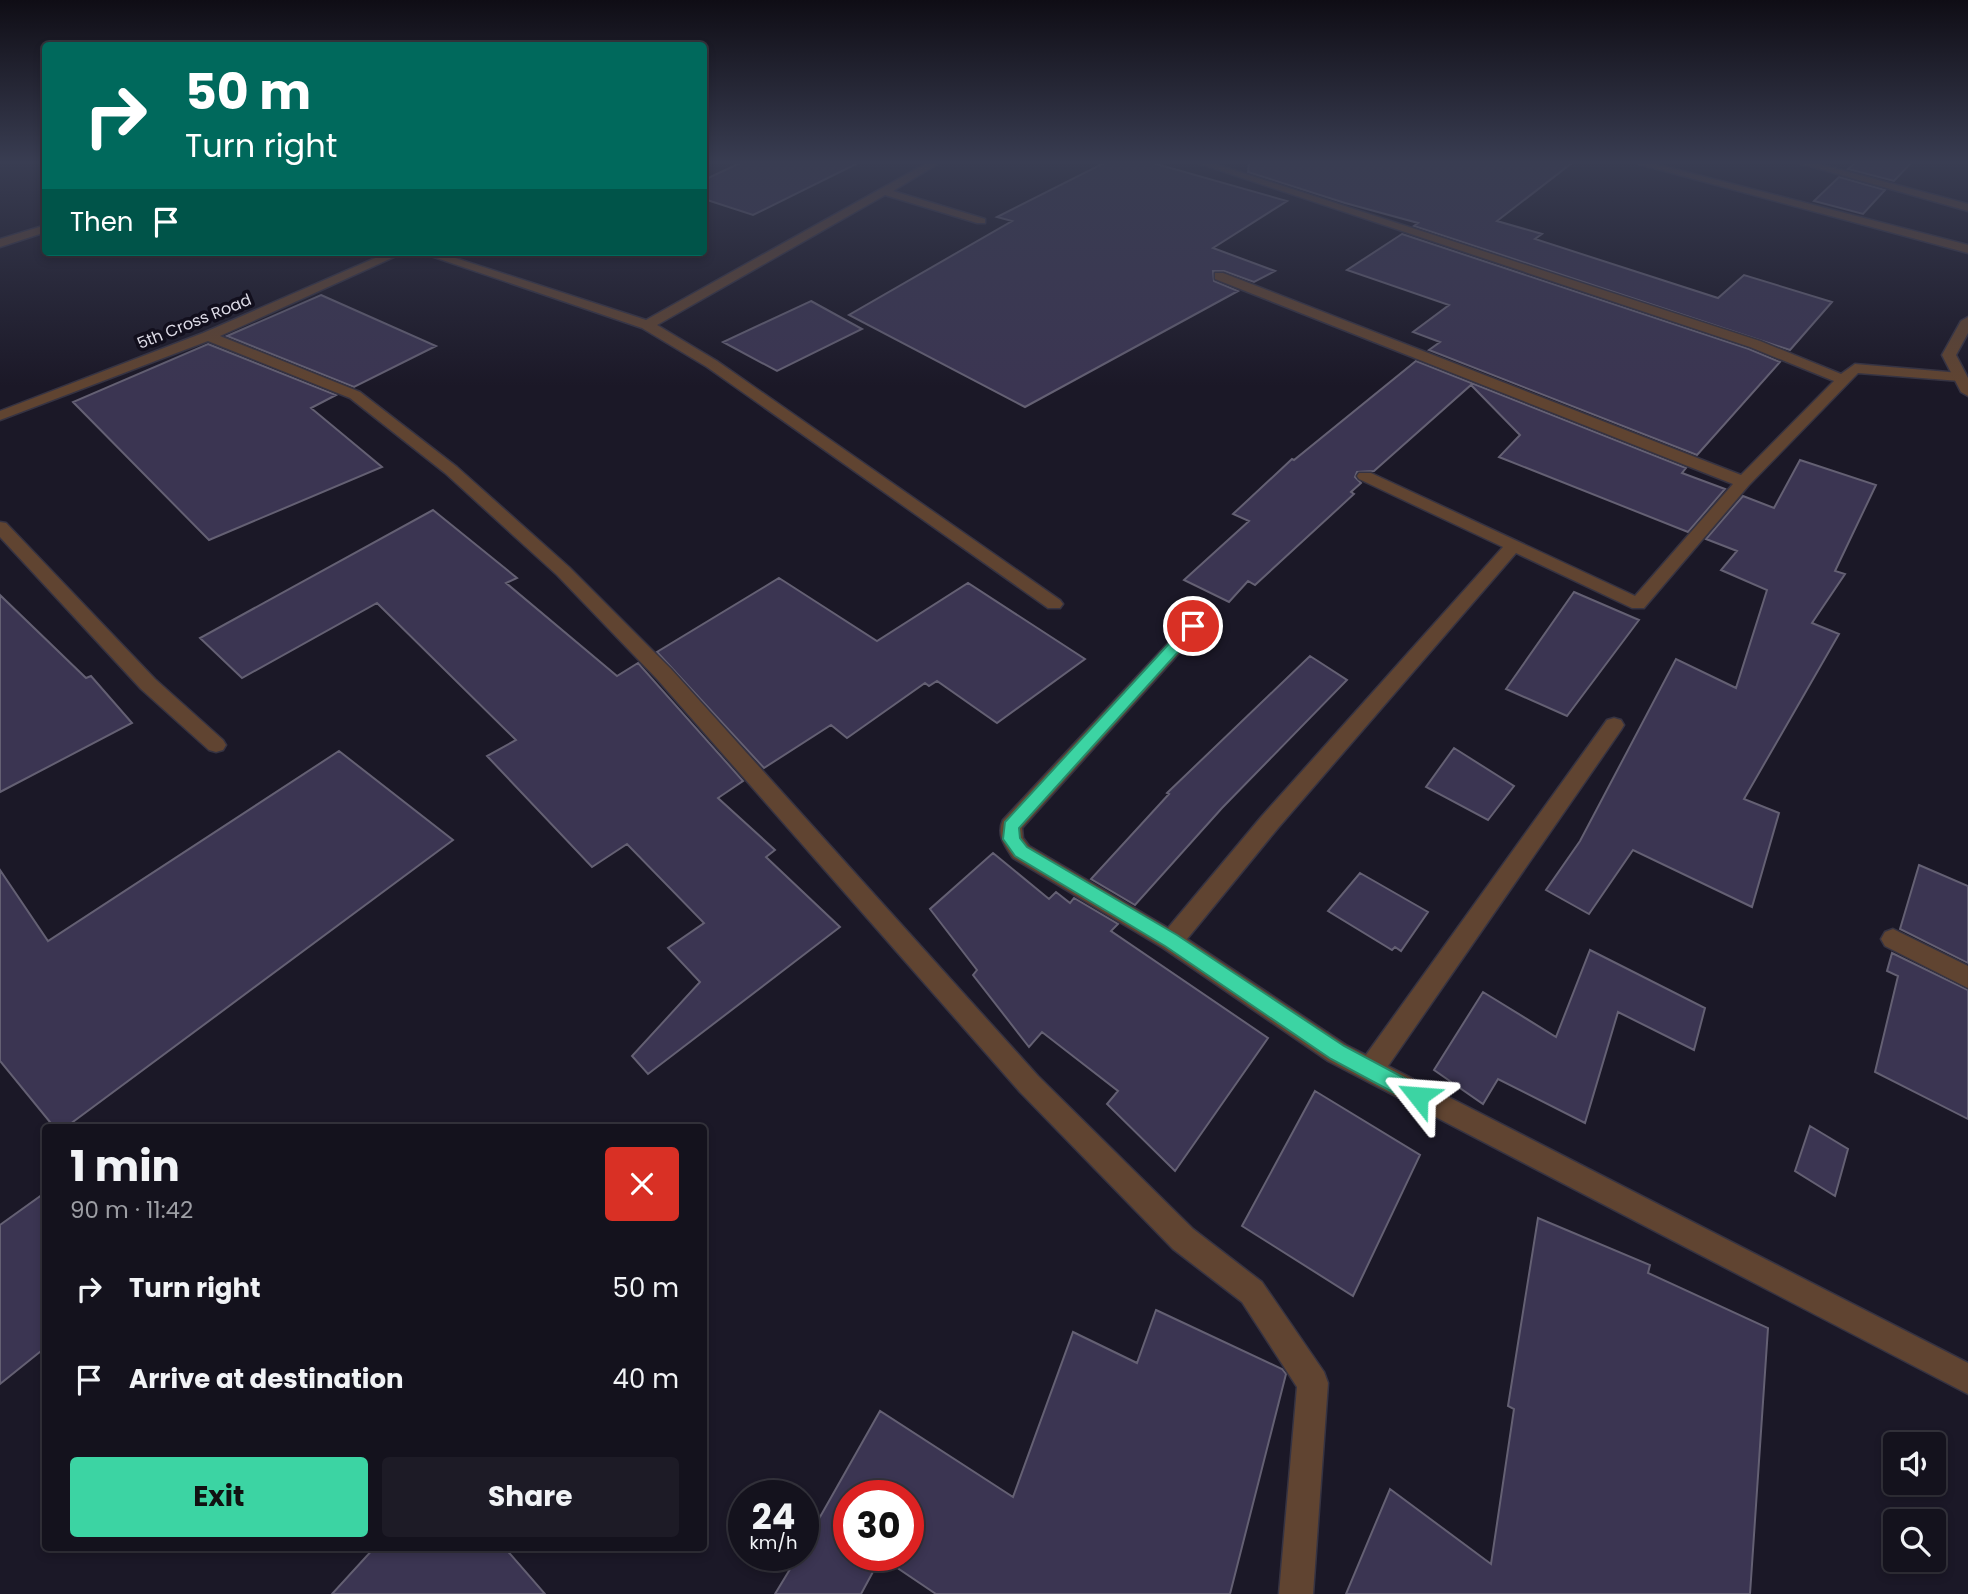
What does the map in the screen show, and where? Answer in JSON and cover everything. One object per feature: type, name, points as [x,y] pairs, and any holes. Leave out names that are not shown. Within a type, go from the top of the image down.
[{"type":"street","points":[[0,243],[17,237]]},
{"type":"street","points":[[647,325],[801,237]]},
{"type":"street","points":[[1430,237],[1755,344],[1843,380]]},
{"type":"street","points":[[1924,237],[1968,249]]},
{"type":"street","name":"5th Cross Road","points":[[0,416],[208,336],[390,256]]},
{"type":"street","points":[[437,256],[647,325],[712,364],[1054,604]]},
{"type":"street","points":[[1219,276],[1743,482]]},
{"type":"street","points":[[1964,385],[1950,355],[1968,321]]},
{"type":"street","points":[[208,336],[355,395],[451,470],[563,571],[664,674],[1030,1084],[1183,1239],[1252,1292],[1313,1383],[1296,1594]]},
{"type":"street","points":[[1365,476],[1638,604],[1743,482],[1856,368],[1964,385]]},
{"type":"street","points":[[0,527],[148,684],[216,745]]},
{"type":"street","points":[[1171,941],[1270,822],[1513,546]]},
{"type":"street","points":[[1193,626],[1011,826],[1012,839],[1021,852],[1171,941],[1338,1053],[1968,1379]]},
{"type":"street","points":[[1370,1070],[1615,725]]},
{"type":"street","points":[[1893,939],[1968,978]]},
{"type":"building","points":[[984,237],[1230,237],[1213,248],[1275,271],[1254,282],[1224,271],[1213,271],[1214,281],[1238,291],[1025,407],[849,315]]},
{"type":"building","points":[[1397,237],[1412,237],[1749,349],[1780,362],[1697,455],[1429,350],[1440,342],[1413,332],[1449,305],[1347,270]]},
{"type":"building","points":[[1449,237],[1537,237],[1535,239],[1718,298],[1744,275],[1832,302],[1790,350]]},
{"type":"building","points":[[321,295],[436,346],[354,387],[227,336]]},
{"type":"building","points":[[811,301],[862,329],[777,371],[723,342]]},
{"type":"building","points":[[208,344],[336,395],[311,408],[382,467],[209,540],[73,402]]},
{"type":"building","points":[[1416,361],[1686,468],[1682,473],[1725,489],[1688,532],[1499,457],[1520,435],[1471,385],[1374,471],[1357,472],[1355,477],[1361,483],[1351,492],[1354,494],[1255,585],[1248,581],[1229,602],[1184,580],[1249,521],[1233,514],[1292,459]]},
{"type":"building","points":[[1800,460],[1876,485],[1835,571],[1845,574],[1812,623],[1839,634],[1744,799],[1779,813],[1752,907],[1633,850],[1589,914],[1546,890],[1580,841],[1676,659],[1736,688],[1767,590],[1721,570],[1737,551],[1706,539],[1743,496],[1774,508]]},
{"type":"building","points":[[433,510],[517,578],[506,583],[617,676],[638,663],[743,781],[718,798],[775,850],[766,857],[840,927],[648,1074],[632,1056],[700,982],[668,948],[704,923],[627,844],[592,867],[487,756],[516,740],[377,603],[242,678],[200,638]]},
{"type":"building","points":[[779,578],[877,641],[968,583],[1085,659],[997,723],[937,681],[929,686],[925,683],[847,738],[831,725],[764,768],[657,652]]},
{"type":"building","points":[[1574,592],[1639,620],[1567,716],[1506,689]]},
{"type":"building","points":[[0,595],[86,678],[91,676],[132,723],[0,792]]},
{"type":"building","points":[[1310,656],[1347,680],[1222,808],[1135,905],[1091,879],[1169,794],[1167,793]]},
{"type":"building","points":[[1454,748],[1514,786],[1488,820],[1426,787]]},
{"type":"building","points":[[339,751],[453,840],[70,1124],[52,1124],[0,1061],[0,870],[48,941]]},
{"type":"building","points":[[993,853],[1049,899],[1056,892],[1070,903],[1074,898],[1118,924],[1111,931],[1268,1038],[1175,1171],[1107,1104],[1118,1091],[1042,1032],[1029,1047],[973,975],[977,970],[930,909]]},
{"type":"building","points":[[1919,865],[1968,886],[1968,963],[1900,929]]},
{"type":"building","points":[[1360,873],[1428,912],[1401,951],[1395,947],[1392,950],[1328,911]]},
{"type":"building","points":[[1590,950],[1705,1008],[1694,1050],[1618,1012],[1585,1123],[1498,1079],[1483,1104],[1434,1070],[1483,992],[1556,1037]]},
{"type":"building","points":[[1892,953],[1968,990],[1968,1119],[1875,1072],[1898,976],[1887,971]]},
{"type":"building","points":[[1315,1091],[1420,1155],[1353,1296],[1242,1226]]},
{"type":"building","points":[[1810,1126],[1848,1149],[1835,1196],[1795,1171]]},
{"type":"building","points":[[42,1195],[42,1350],[0,1384],[0,1225]]},
{"type":"building","points":[[1538,1218],[1650,1265],[1648,1273],[1768,1328],[1750,1594],[1346,1594],[1390,1489],[1491,1564],[1514,1409],[1508,1406]]},
{"type":"building","points":[[1156,1310],[1282,1369],[1286,1374],[1230,1594],[936,1594],[902,1571],[924,1571],[924,1480],[841,1480],[880,1411],[1013,1497],[1073,1332],[1137,1363]]},
{"type":"building","points":[[833,1494],[833,1571],[873,1571],[861,1594],[775,1594],[789,1571],[819,1571],[819,1519]]},
{"type":"building","points":[[371,1551],[507,1551],[545,1594],[332,1594]]},
{"type":"route","points":[[1193,626],[1011,826],[1012,839],[1021,852],[1171,941],[1338,1053],[1418,1096]]}]
